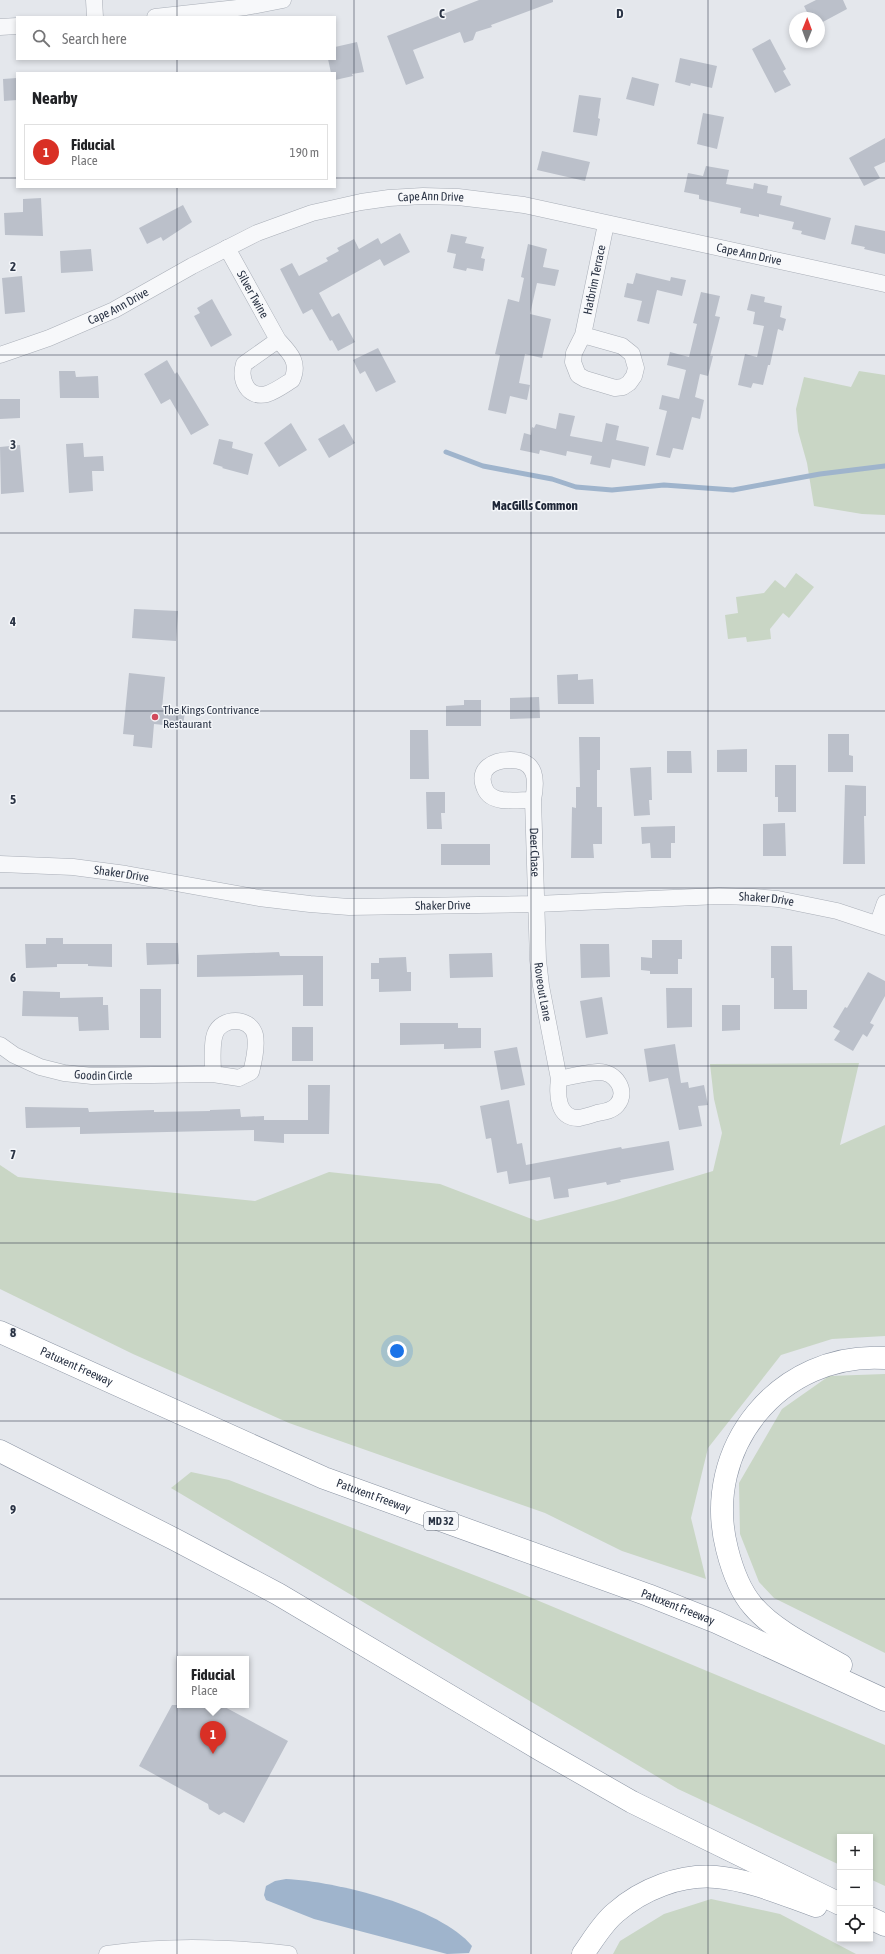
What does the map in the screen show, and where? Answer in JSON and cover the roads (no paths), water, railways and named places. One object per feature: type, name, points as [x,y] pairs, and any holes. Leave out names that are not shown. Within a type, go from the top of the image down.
[{"type":"highway","name":"Patuxent Freeway","points":[[0,1332],[324,1478],[648,1595],[716,1622],[885,1700]]},
{"type":"highway","points":[[885,1358],[849,1359],[822,1367],[801,1375],[781,1389],[760,1409],[743,1433],[733,1452],[724,1479],[721,1508],[723,1533],[730,1563],[740,1587],[753,1606],[768,1620],[790,1635],[885,1691]]},
{"type":"highway","points":[[0,1451],[174,1539],[278,1594],[541,1750],[632,1802],[837,1903]]},
{"type":"highway","points":[[583,1954],[597,1933],[614,1913],[654,1888],[676,1880],[697,1877],[717,1877],[755,1885],[837,1913]]},
{"type":"highway","points":[[873,1919],[885,1925]]},
{"type":"highway","points":[[873,1925],[885,1929]]},
{"type":"highway","points":[[595,1954],[597,1933]]},
{"type":"street","points":[[94,0],[95,16]]},
{"type":"street","points":[[165,16],[217,11],[283,0]]},
{"type":"street","points":[[0,27],[16,26]]},
{"type":"street","name":"Cape Ann Drive","points":[[0,355],[49,338],[114,310],[257,233],[312,213],[361,202],[423,196],[490,200],[524,205],[885,284]]},
{"type":"street","name":"Hatbrim Terrace","points":[[583,335],[606,224]]},
{"type":"street","name":"Silver Twine","points":[[228,248],[278,340]]},
{"type":"street","name":"Deer Chase","points":[[533,800],[536,904]]},
{"type":"street","name":"Shaker Drive","points":[[0,864],[72,867],[126,874],[259,898],[310,904],[398,907],[536,904],[719,896],[752,897],[805,904],[837,911],[881,925]]},
{"type":"street","points":[[881,925],[885,903]]},
{"type":"street","name":"Roveout Lane","points":[[536,904],[541,986],[559,1078]]},
{"type":"street","name":"Goodin Circle","points":[[0,1045],[14,1056],[40,1067],[64,1073],[92,1076],[213,1074]]},
{"type":"street","points":[[107,1954],[163,1949],[219,1948],[289,1954]]},
{"type":"water","points":[[286,1879],[331,1885],[358,1891],[412,1908],[436,1919],[457,1932],[472,1946],[469,1953],[447,1954],[314,1919],[266,1900],[264,1895],[266,1886],[275,1881]]},
{"type":"waterway","points":[[446,452],[483,466],[552,479],[576,487],[612,490],[664,485],[733,490],[820,474],[885,466]]},
{"type":"place","name":"The Kings Contrivance Restaurant","points":[[155,717]]},
{"type":"place","name":"Fiducial","points":[[213,1754]]},
{"type":"district","name":"MacGills Common","points":[[535,505]]}]
